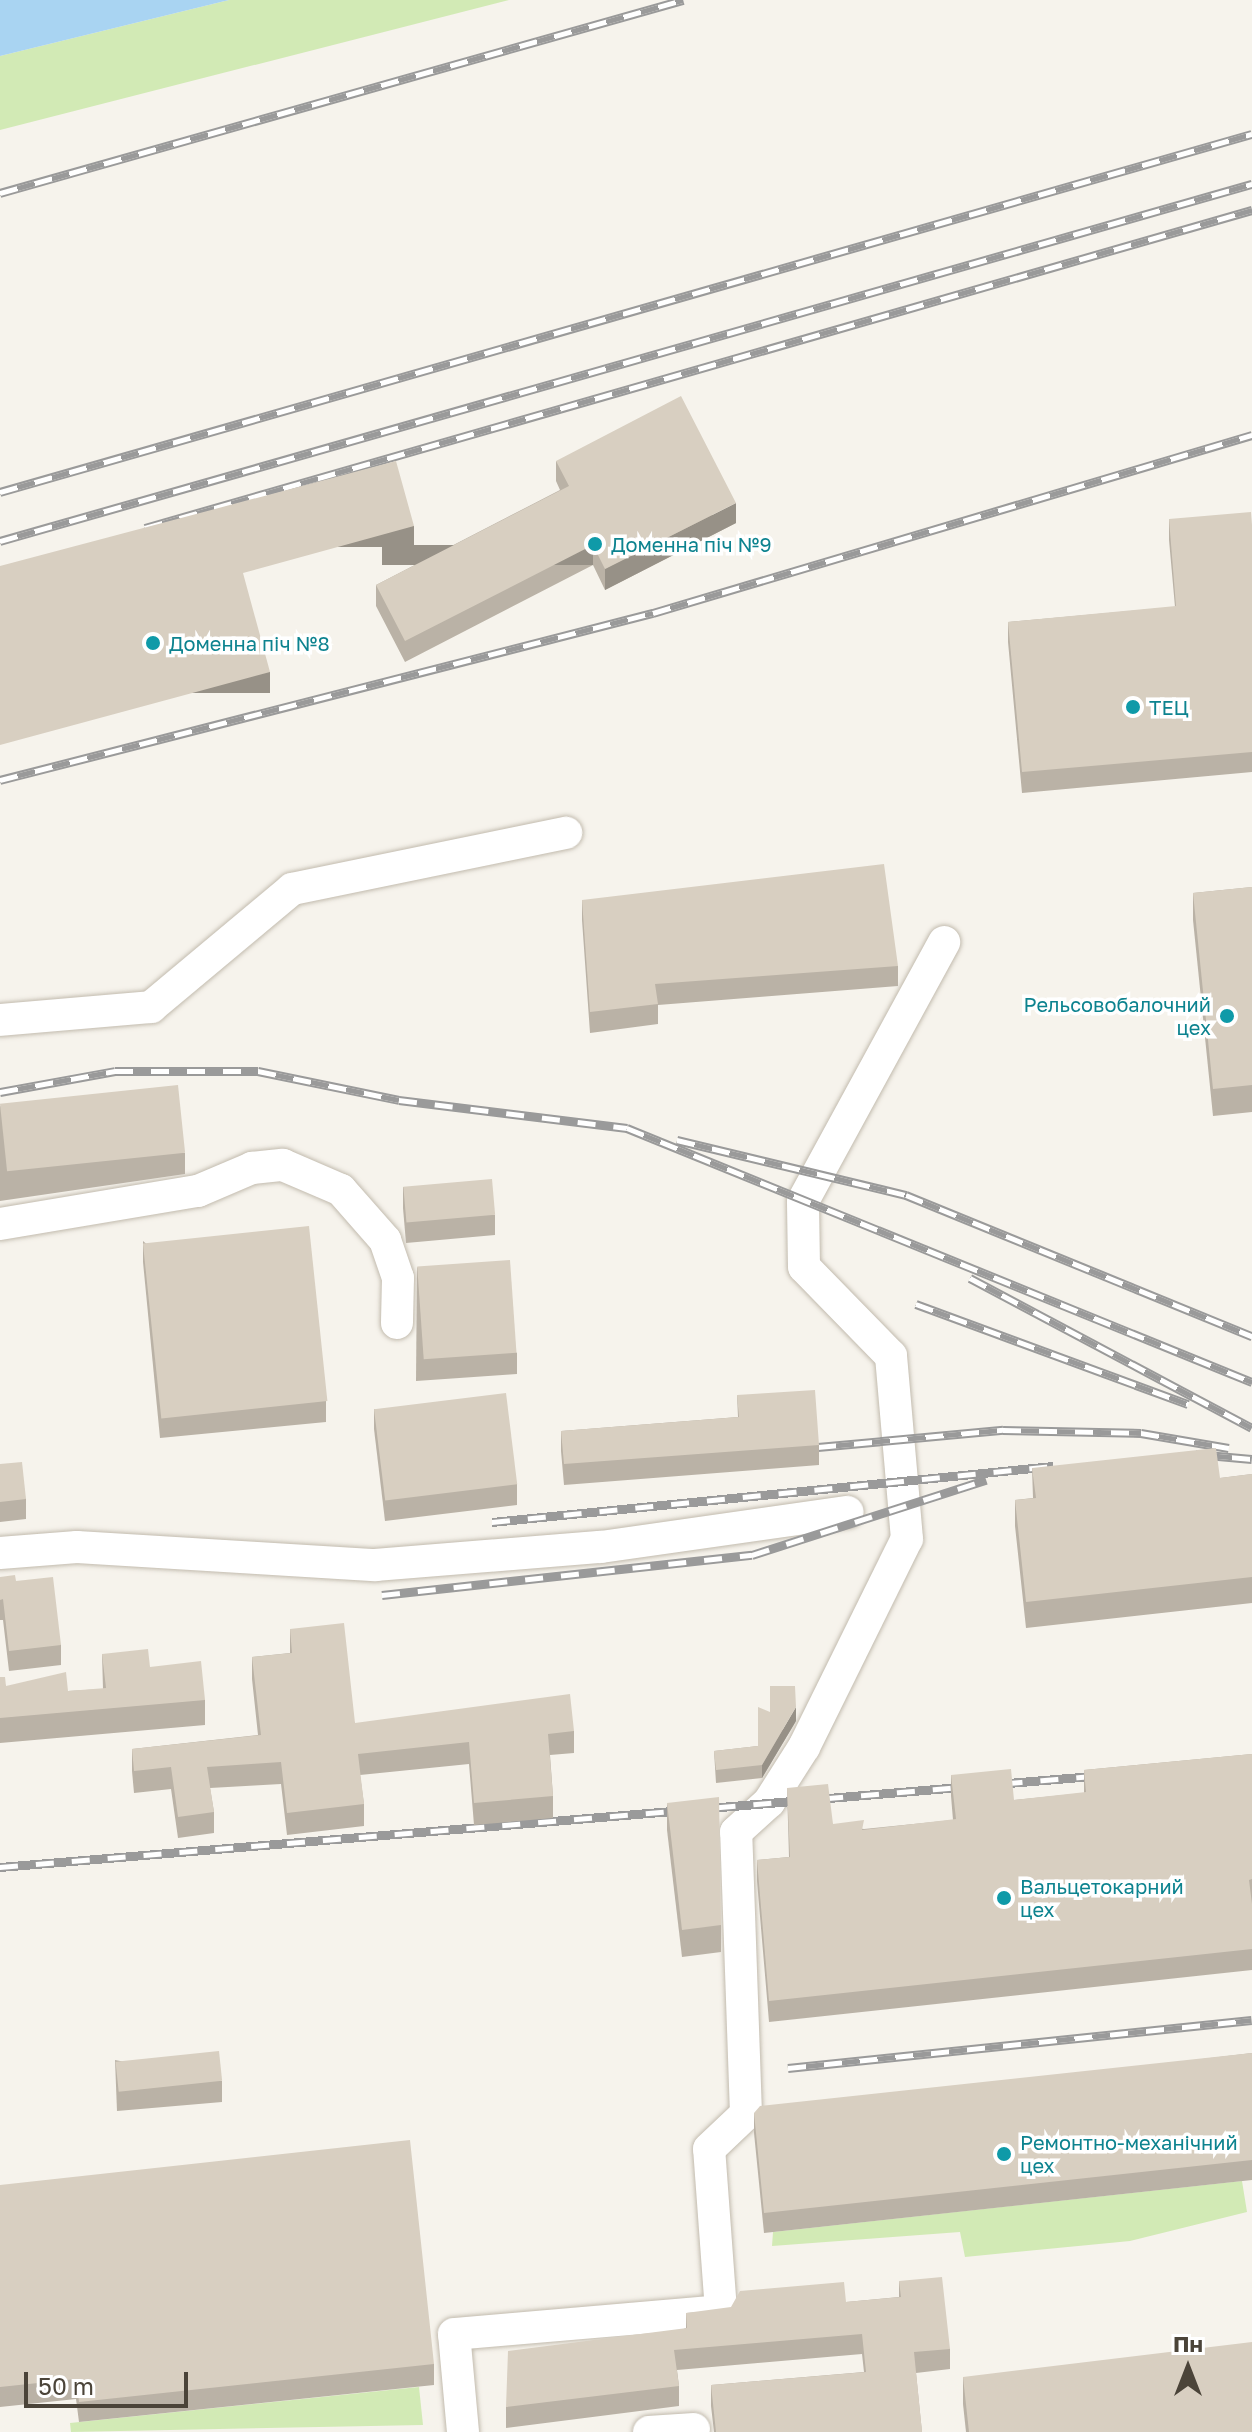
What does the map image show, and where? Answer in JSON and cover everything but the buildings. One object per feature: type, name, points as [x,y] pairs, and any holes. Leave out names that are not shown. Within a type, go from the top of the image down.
[{"type":"lane","points":[[0,1020],[151,1007],[292,889],[566,833]]},
{"type":"lane","points":[[463,2432],[454,2334],[721,2311],[709,2149],[746,2114],[736,1832],[769,1802],[804,1747],[907,1539],[891,1356],[804,1267],[803,1201],[944,942]]},
{"type":"lane","points":[[0,1224],[198,1191],[252,1168],[283,1165],[341,1190],[385,1240],[398,1278],[397,1323]]},
{"type":"lane","points":[[0,1553],[77,1547],[375,1565],[601,1547],[848,1512]]},
{"type":"lane","points":[[649,2432],[694,2429]]},
{"type":"green space","points":[[229,0],[509,0],[0,130],[0,56]]},
{"type":"green space","points":[[1242,2181],[1247,2212],[1130,2241],[965,2257],[960,2232],[772,2246],[773,2232]]},
{"type":"green space","points":[[419,2387],[423,2425],[71,2432],[70,2423]]},
{"type":"water","points":[[0,0],[229,0],[0,56]]},
{"type":"railway","points":[[0,193],[683,0]]},
{"type":"railway","points":[[0,492],[1252,134]]},
{"type":"railway","points":[[0,541],[1252,184]]},
{"type":"railway","points":[[145,528],[1252,210]]},
{"type":"railway","points":[[0,780],[653,613],[1252,435]]},
{"type":"railway","points":[[0,1092],[115,1071],[258,1071],[399,1100],[627,1128],[1252,1382]]},
{"type":"railway","points":[[677,1140],[906,1195],[1252,1336]]},
{"type":"railway","points":[[970,1278],[1252,1428]]},
{"type":"railway","points":[[916,1304],[1188,1404]]},
{"type":"railway","points":[[818,1447],[1003,1430],[1141,1433],[1229,1448]]},
{"type":"railway","points":[[1196,1454],[1252,1459]]},
{"type":"railway","points":[[492,1522],[1053,1466]]},
{"type":"railway","points":[[382,1595],[752,1555],[986,1480]]},
{"type":"railway","points":[[0,1867],[1104,1775]]},
{"type":"railway","points":[[788,2068],[1252,2020]]},
{"type":"place","name":"Доменна піч №9","points":[[595,544]]},
{"type":"place","name":"Доменна піч №8","points":[[153,643]]},
{"type":"place","name":"ТЕЦ","points":[[1133,707]]},
{"type":"place","name":"Рельсовобалочний цех","points":[[1227,1016]]},
{"type":"place","name":"Вальцетокарний цех","points":[[1004,1898]]},
{"type":"place","name":"Ремонтно-механічний цех","points":[[1004,2154]]}]
